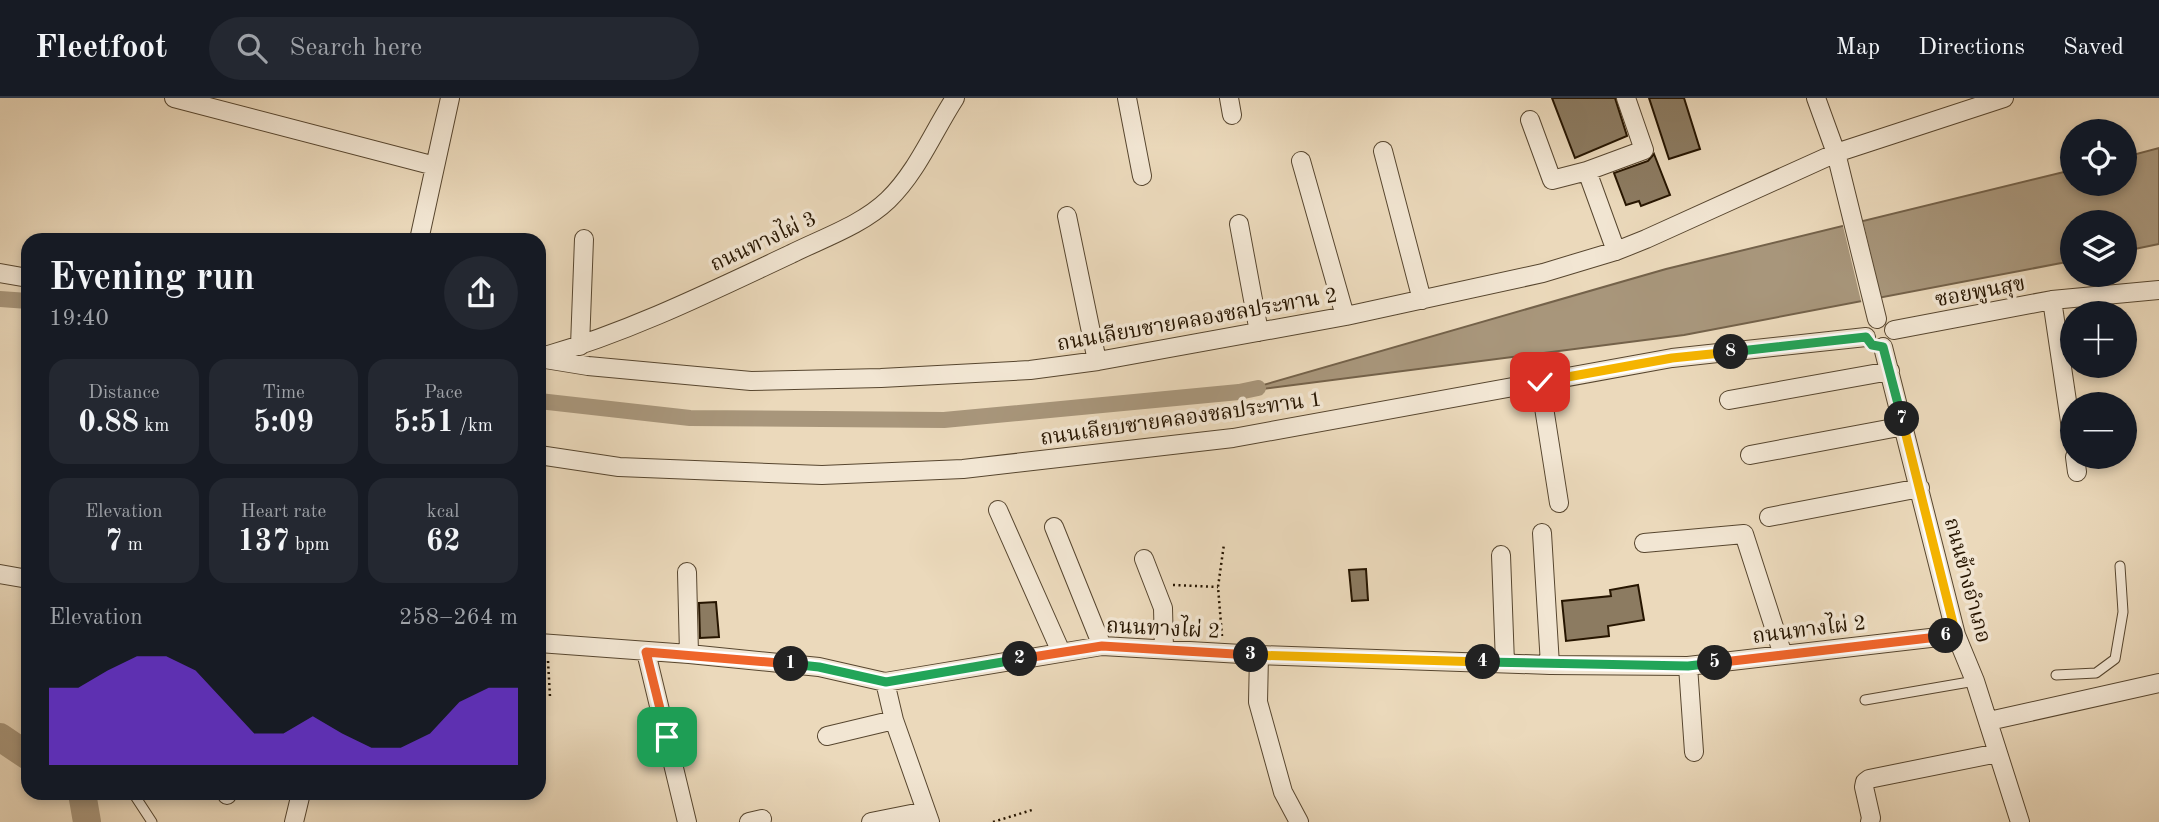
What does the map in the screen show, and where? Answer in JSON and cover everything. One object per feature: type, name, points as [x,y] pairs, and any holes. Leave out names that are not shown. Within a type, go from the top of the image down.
[{"type":"street","points":[[421,233],[450,98]]},
{"type":"street","name":"ถนนทางไผ่ 3","points":[[546,356],[580,346],[674,309],[854,223],[887,201],[911,174],[955,98]]},
{"type":"street","points":[[1127,98],[1142,176]]},
{"type":"street","points":[[1530,120],[1552,180],[1587,171],[1644,150],[1626,98]]},
{"type":"street","points":[[1816,98],[1841,171],[1875,314],[1868,326],[1866,337],[1872,345],[1883,347],[1892,341],[1894,330],[1888,321],[1875,314]]},
{"type":"street","name":"ถนนเลียบชายคลองชลประทาน 2","points":[[546,359],[588,366],[751,382],[881,378],[1030,370],[1259,332],[1543,273],[1616,251],[1836,153],[1966,103],[2004,98]]},
{"type":"street","points":[[185,99],[436,166]]},
{"type":"street","points":[[1383,151],[1422,300]]},
{"type":"street","points":[[1301,161],[1345,316]]},
{"type":"street","points":[[1587,171],[1616,251]]},
{"type":"street","points":[[1067,216],[1097,361]]},
{"type":"street","points":[[1239,224],[1259,332]]},
{"type":"street","points":[[580,346],[584,239]]},
{"type":"street","points":[[0,273],[21,277]]},
{"type":"street","name":"ซอยพูนสุข","points":[[1894,330],[2052,300],[2159,290]]},
{"type":"street","points":[[2052,300],[2066,392]]},
{"type":"street","name":"ถนนเลียบชายคลองชลประทาน 1","points":[[546,456],[619,467],[822,475],[963,469],[1233,438],[1672,358],[1866,337]]},
{"type":"street","name":"ถนนข้างอำเภอ","points":[[1883,347],[1956,635],[1989,721],[2020,822]]},
{"type":"street","points":[[1729,400],[1890,371]]},
{"type":"street","points":[[1540,382],[1559,502]]},
{"type":"street","points":[[1750,455],[1904,426]]},
{"type":"street","points":[[1769,517],[1920,488]]},
{"type":"street","points":[[998,510],[1061,652]]},
{"type":"street","points":[[1054,527],[1102,646]]},
{"type":"street","points":[[1542,533],[1550,665]]},
{"type":"street","points":[[1644,543],[1744,534],[1783,655]]},
{"type":"street","points":[[1501,555],[1505,663]]},
{"type":"street","points":[[1144,559],[1163,608],[1164,649]]},
{"type":"street","points":[[687,572],[689,654]]},
{"type":"street","points":[[0,574],[21,578]]},
{"type":"street","name":"ถนนทางไผ่ 2","points":[[546,643],[819,667],[886,682],[1102,646],[1259,655],[1550,665],[1688,666],[1956,635]]},
{"type":"street","points":[[646,652],[687,822]]},
{"type":"street","points":[[1259,655],[1258,702],[1283,792],[1299,822]]},
{"type":"street","points":[[1688,666],[1694,752]]},
{"type":"street","points":[[871,822],[928,817],[894,720],[886,682]]},
{"type":"street","points":[[1989,721],[2159,683]]},
{"type":"street","points":[[827,736],[894,720]]},
{"type":"street","points":[[1870,822],[1864,787],[1869,779],[1998,753]]},
{"type":"street","points":[[294,822],[300,800]]},
{"type":"lane","points":[[2056,675],[2096,673],[2115,659],[2120,643],[2123,612],[2120,566]]},
{"type":"lane","points":[[2096,673],[2103,694]]},
{"type":"lane","points":[[1865,700],[1975,681]]},
{"type":"lane","points":[[138,800],[152,822]]},
{"type":"path","points":[[1223,653],[1219,587],[1224,544]]},
{"type":"path","points":[[1154,584],[1219,587]]},
{"type":"path","points":[[546,666],[550,697]]},
{"type":"path","points":[[993,822],[1032,810]]},
{"type":"shaded area","points":[[2159,148],[2159,244],[2137,249],[2137,210],[2060,210],[2060,263],[1684,335],[1239,392],[1666,269],[2060,173],[2060,196],[2137,196],[2137,154]]},
{"type":"pier","points":[[1862,217],[1882,301],[1862,305],[1842,222]]},
{"type":"building","points":[[1552,98],[1615,98],[1627,136],[1575,158]]},
{"type":"building","points":[[1649,98],[1684,98],[1700,149],[1669,159]]},
{"type":"building","points":[[1654,154],[1670,195],[1641,206],[1639,201],[1626,205],[1614,173],[1648,161]]},
{"type":"building","points":[[1366,569],[1368,600],[1352,601],[1349,570]]},
{"type":"building","points":[[1638,585],[1644,620],[1608,626],[1609,636],[1566,641],[1562,601],[1611,596],[1610,590]]},
{"type":"building","points":[[716,602],[719,637],[700,638],[699,603]]},
{"type":"waterway","points":[[0,299],[21,300]]},
{"type":"waterway","points":[[546,402],[690,418],[944,420],[1258,388]]},
{"type":"waterway","points":[[0,737],[21,751]]},
{"type":"waterway","points":[[83,800],[87,822]]},
{"type":"route","points":[[667,737],[646,652],[819,667],[886,682],[1102,646],[1259,655],[1550,665],[1688,666],[1956,635],[1883,347],[1872,345],[1866,337],[1672,358],[1540,382]]}]
